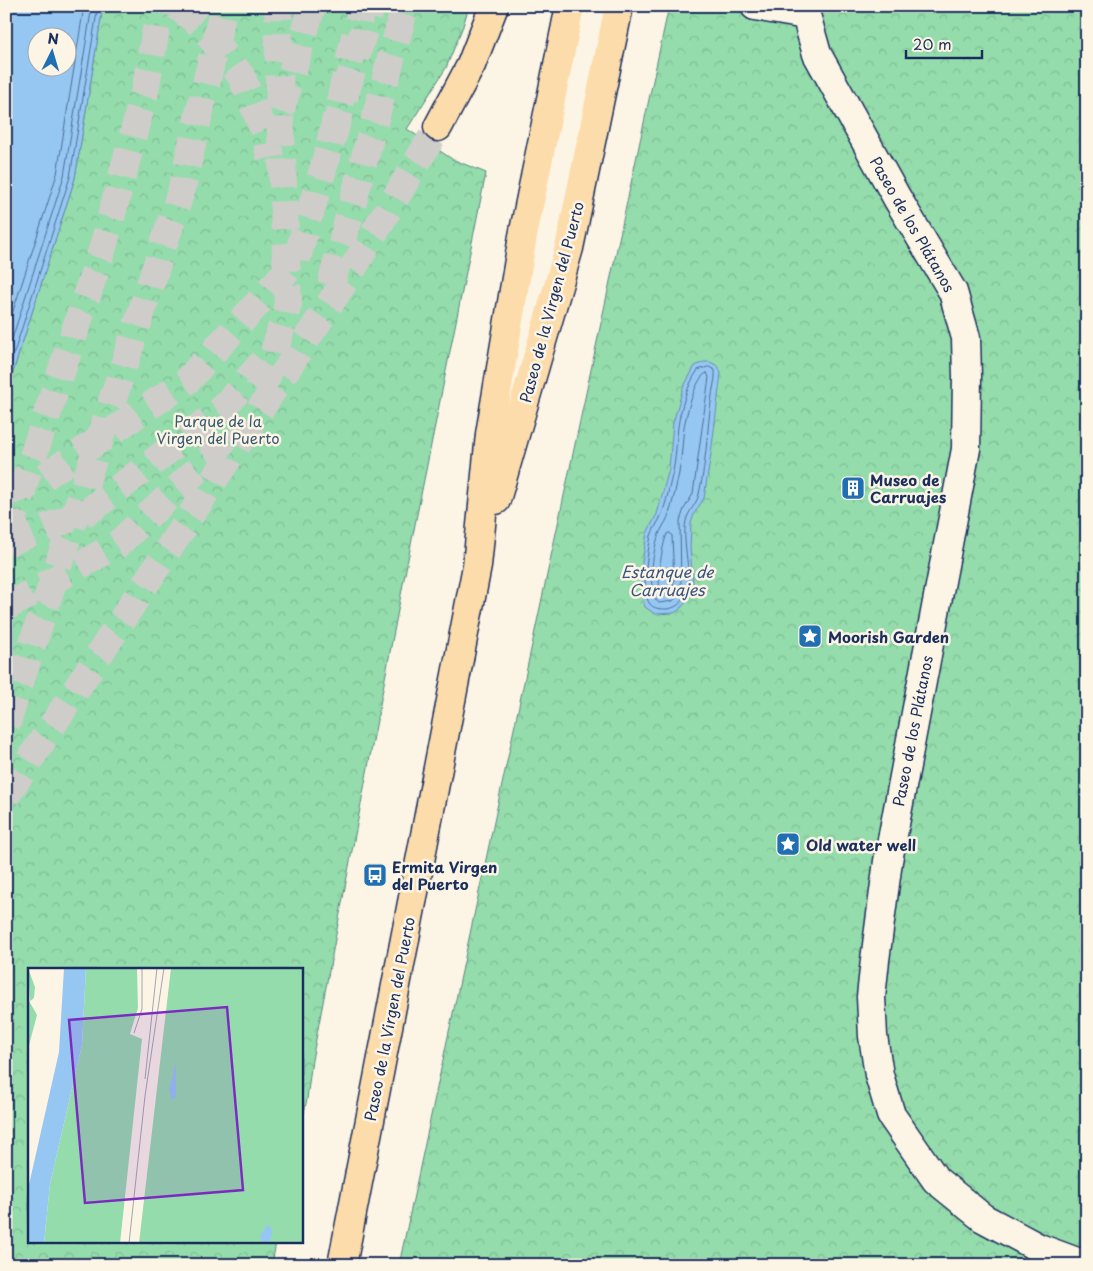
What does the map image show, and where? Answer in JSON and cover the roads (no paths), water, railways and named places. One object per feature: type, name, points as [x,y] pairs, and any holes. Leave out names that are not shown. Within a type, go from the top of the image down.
[{"type":"main road","points":[[438,127],[471,65],[494,6]]},
{"type":"main road","name":"Paseo de la Virgen del Puerto","points":[[477,566],[490,434],[523,236],[570,6]]},
{"type":"main road","name":"Paseo de la Virgen del Puerto","points":[[342,1265],[477,566],[568,248],[618,6]]},
{"type":"street","name":"Paseo de la Virgen del Puerto","points":[[477,566],[593,6]]},
{"type":"street","points":[[754,6],[809,10]]},
{"type":"street","name":"Paseo de los Plátanos","points":[[809,10],[817,54],[897,198],[953,292],[966,338],[966,449],[888,861],[874,960],[871,997],[873,1036],[879,1075],[892,1115],[936,1180],[983,1218],[1039,1248],[1085,1265]]},
{"type":"water","points":[[6,6],[103,6],[75,178],[6,394]]},
{"type":"water","name":"Estanque de Carruajes","points":[[704,362],[710,362],[718,366],[721,373],[704,498],[691,523],[692,590],[689,599],[679,610],[674,613],[655,614],[645,607],[641,594],[642,562],[647,533],[657,514],[669,469],[673,423],[683,388],[695,366]]},
{"type":"tunnel","points":[[6,537],[103,247],[145,91],[160,6]]},
{"type":"tunnel","points":[[177,6],[201,25],[241,76],[266,135],[270,158]]},
{"type":"tunnel","points":[[6,725],[182,188],[224,6]]},
{"type":"tunnel","points":[[257,391],[267,377],[288,304],[280,112],[278,6]]},
{"type":"tunnel","points":[[280,112],[312,6]]},
{"type":"tunnel","points":[[330,144],[362,6]]},
{"type":"tunnel","points":[[6,493],[38,481],[187,381],[296,261],[371,6]]},
{"type":"tunnel","points":[[331,285],[405,6]]},
{"type":"tunnel","points":[[6,796],[350,273],[438,127]]},
{"type":"tunnel","points":[[6,543],[89,511],[222,409],[263,362]]},
{"type":"tunnel","points":[[6,607],[118,544],[213,455],[224,439]]},
{"type":"place","name":"Museo de Carruajes","points":[[853,488]]},
{"type":"place","name":"Moorish Garden","points":[[810,636]]},
{"type":"place","name":"Old water well","points":[[788,844]]},
{"type":"place","name":"Ermita Virgen del Puerto","points":[[375,875]]},
{"type":"park label","name":"Parque de la Virgen del Puerto","points":[[218,428]]}]
